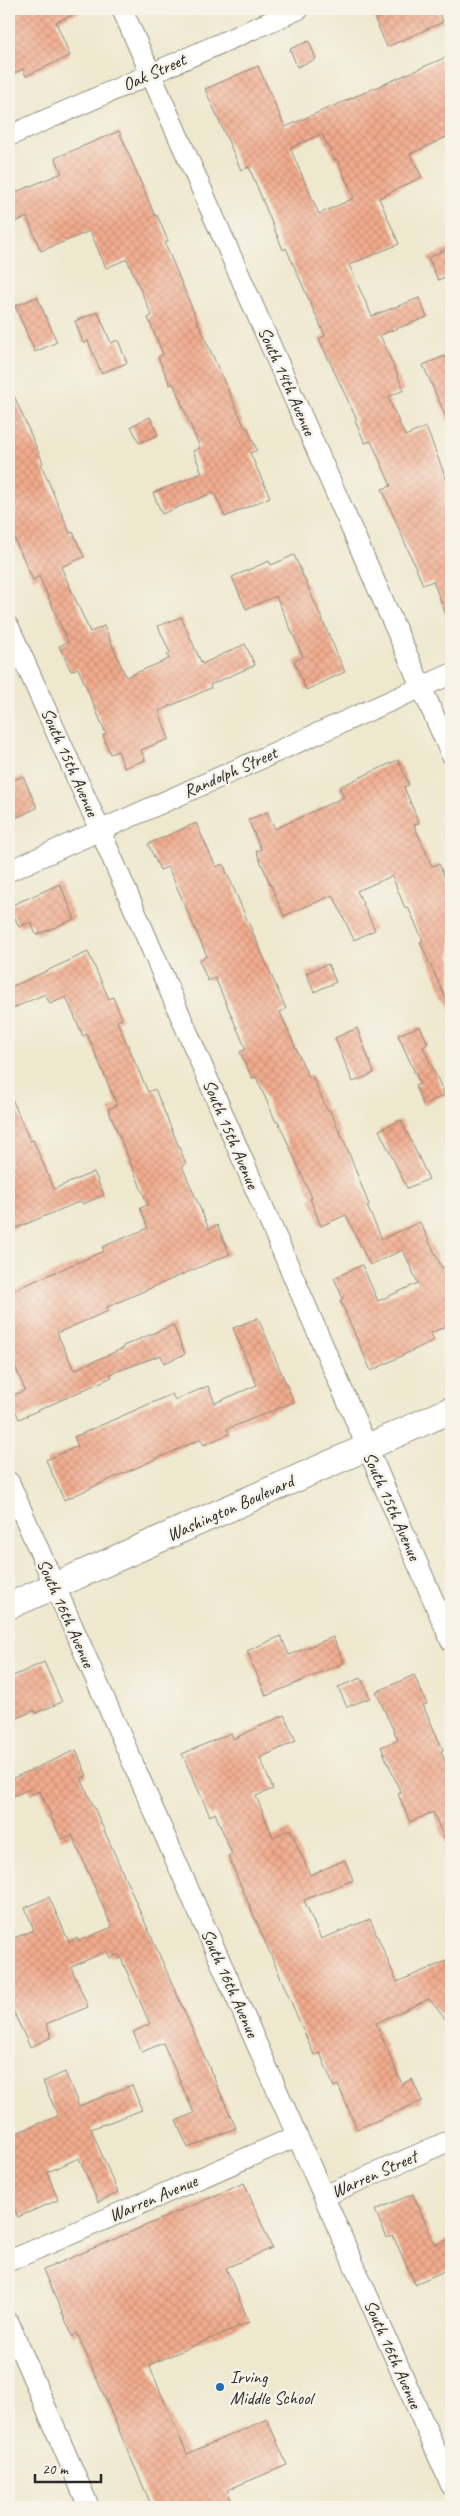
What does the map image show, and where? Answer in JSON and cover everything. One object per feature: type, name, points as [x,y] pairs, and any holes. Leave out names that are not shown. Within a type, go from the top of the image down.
[{"type":"street","name":"South 14th Avenue","points":[[122,9],[451,754]]},
{"type":"street","name":"Oak Street","points":[[9,136],[299,9]]},
{"type":"street","name":"South 15th Avenue","points":[[9,627],[100,830],[451,1642]]},
{"type":"street","name":"Randolph Street","points":[[9,871],[451,674]]},
{"type":"street","name":"Washington Boulevard","points":[[9,1606],[451,1410]]},
{"type":"street","name":"South 16th Avenue","points":[[9,1482],[451,2485]]},
{"type":"street","name":"Warren Avenue","points":[[9,2261],[297,2136]]},
{"type":"street","name":"Warren Street","points":[[324,2196],[451,2140]]},
{"type":"street","points":[[10,2331],[89,2507]]},
{"type":"building","points":[[24,9],[87,9],[56,22],[70,56],[26,76],[23,69],[9,76],[9,15]]},
{"type":"building","points":[[399,9],[437,9],[443,22],[387,47],[375,19]]},
{"type":"building","points":[[309,41],[316,59],[297,67],[290,49]]},
{"type":"building","points":[[451,55],[451,135],[410,154],[422,177],[379,198],[399,244],[349,265],[372,316],[419,298],[427,317],[380,335],[404,390],[388,397],[405,436],[426,427],[451,491],[450,625],[433,581],[423,585],[382,489],[391,486],[371,441],[365,443],[355,421],[357,420],[319,339],[325,336],[286,248],[283,250],[249,167],[241,170],[205,89],[258,66],[285,127]],"holes":[[[322,134],[335,160],[337,159],[354,198],[319,214],[290,148]]]},
{"type":"building","points":[[119,131],[155,216],[157,215],[168,241],[165,243],[199,325],[245,428],[247,427],[257,450],[250,453],[270,497],[225,517],[214,492],[162,514],[153,493],[202,473],[193,451],[200,448],[173,383],[170,385],[158,357],[163,354],[148,318],[152,316],[127,259],[106,268],[90,231],[41,251],[27,217],[9,225],[9,195],[62,173],[55,158]]},
{"type":"building","points":[[451,247],[451,274],[438,280],[428,258]]},
{"type":"building","points":[[37,297],[57,342],[35,352],[15,306]]},
{"type":"building","points":[[98,312],[111,343],[118,340],[127,363],[101,373],[88,341],[83,343],[75,321]]},
{"type":"building","points":[[445,356],[451,369],[450,426],[423,365]]},
{"type":"building","points":[[9,384],[43,463],[41,464],[70,533],[73,532],[84,557],[61,567],[90,632],[104,626],[126,677],[169,659],[167,654],[170,653],[158,626],[181,617],[202,664],[245,644],[255,665],[210,685],[211,688],[159,711],[169,739],[141,750],[145,760],[124,768],[118,751],[110,754],[103,735],[106,734],[78,668],[71,671],[59,646],[68,642],[39,576],[33,580],[9,527]]},
{"type":"building","points":[[150,417],[158,435],[139,443],[131,426]]},
{"type":"building","points":[[294,555],[345,672],[306,690],[294,661],[303,657],[276,596],[246,609],[232,577],[269,561],[271,565]]},
{"type":"building","points":[[398,760],[409,785],[404,787],[419,823],[414,825],[432,866],[439,864],[451,891],[451,1010],[420,942],[423,941],[408,907],[405,908],[392,876],[357,891],[375,930],[354,940],[333,895],[284,916],[256,851],[261,849],[248,820],[267,812],[275,829],[344,797],[339,787]]},
{"type":"building","points":[[23,776],[37,808],[9,821],[9,782]]},
{"type":"building","points":[[196,823],[216,867],[223,864],[286,1009],[280,1012],[308,1076],[312,1075],[327,1110],[329,1109],[345,1143],[369,1205],[367,1206],[382,1239],[420,1222],[442,1268],[451,1264],[451,1324],[431,1333],[434,1340],[371,1371],[340,1300],[343,1299],[334,1278],[362,1265],[378,1301],[418,1283],[403,1250],[370,1265],[346,1215],[321,1226],[310,1199],[312,1198],[278,1121],[276,1122],[256,1077],[252,1078],[240,1052],[246,1049],[215,978],[208,981],[199,960],[207,956],[168,867],[160,870],[148,844]]},
{"type":"building","points":[[60,884],[75,919],[36,935],[31,922],[19,927],[10,906]]},
{"type":"building","points":[[88,952],[109,999],[113,997],[122,1019],[117,1021],[148,1092],[155,1089],[186,1164],[182,1166],[209,1229],[217,1225],[230,1254],[107,1307],[108,1311],[57,1333],[74,1370],[124,1348],[123,1346],[173,1325],[185,1354],[164,1363],[161,1355],[110,1374],[112,1377],[19,1419],[10,1397],[25,1390],[9,1352],[9,1292],[104,1251],[102,1247],[148,1228],[140,1208],[148,1205],[108,1109],[117,1105],[87,1034],[83,1036],[66,997],[50,1004],[45,994],[9,1010],[9,988]]},
{"type":"building","points":[[328,964],[336,982],[314,992],[306,973]]},
{"type":"building","points":[[420,1026],[428,1044],[423,1047],[445,1095],[423,1105],[415,1086],[420,1084],[398,1035]]},
{"type":"building","points":[[357,1028],[374,1073],[353,1082],[335,1038]]},
{"type":"building","points":[[9,1092],[30,1141],[33,1140],[54,1189],[94,1172],[104,1195],[83,1204],[81,1201],[9,1231]]},
{"type":"building","points":[[401,1120],[429,1179],[407,1188],[379,1130]]},
{"type":"building","points":[[258,1318],[294,1402],[227,1429],[229,1434],[204,1445],[201,1439],[64,1500],[46,1460],[78,1446],[74,1437],[172,1394],[175,1400],[208,1386],[215,1403],[257,1385],[233,1328]]},
{"type":"building","points":[[281,1636],[289,1655],[333,1637],[344,1663],[266,1696],[247,1651]]},
{"type":"building","points":[[44,1662],[62,1702],[36,1713],[35,1710],[9,1722],[9,1678]]},
{"type":"building","points":[[414,1675],[427,1704],[423,1705],[443,1750],[441,1751],[451,1776],[451,1855],[433,1812],[410,1822],[398,1794],[401,1793],[381,1747],[398,1740],[376,1692]]},
{"type":"building","points":[[361,1678],[370,1698],[347,1707],[338,1687]]},
{"type":"building","points":[[284,1715],[296,1741],[260,1758],[273,1789],[256,1796],[273,1837],[290,1829],[310,1875],[345,1860],[353,1880],[304,1900],[321,1939],[370,1919],[397,1982],[451,1959],[451,2026],[429,1999],[376,2023],[402,2084],[412,2079],[422,2101],[357,2129],[338,2085],[334,2087],[320,2053],[314,2055],[228,1856],[232,1854],[215,1813],[210,1816],[182,1754],[231,1733],[233,1739]]},
{"type":"building","points":[[76,1750],[87,1776],[81,1778],[236,2128],[188,2148],[176,2121],[194,2113],[163,2043],[142,2052],[133,2032],[150,2024],[119,1954],[110,1958],[107,1951],[71,1967],[88,2007],[46,2024],[52,2037],[30,2047],[9,2002],[9,1940],[34,1930],[25,1908],[49,1897],[69,1942],[77,1938],[79,1941],[112,1927],[72,1835],[61,1839],[40,1791],[32,1794],[29,1789],[9,1798],[9,1780]]},
{"type":"building","points":[[65,2072],[79,2106],[132,2085],[142,2110],[91,2129],[118,2193],[98,2202],[79,2158],[47,2172],[58,2200],[18,2217],[9,2196],[9,2136],[58,2116],[43,2082]]},
{"type":"building","points":[[244,2183],[272,2248],[226,2268],[249,2322],[149,2365],[187,2454],[267,2419],[287,2465],[227,2490],[234,2507],[152,2507],[77,2333],[73,2337],[43,2270]]},
{"type":"building","points":[[413,2194],[435,2245],[451,2238],[451,2268],[415,2284],[393,2236],[387,2238],[375,2210]]},
{"type":"place","name":"Irving Middle School","points":[[220,2387]]}]
